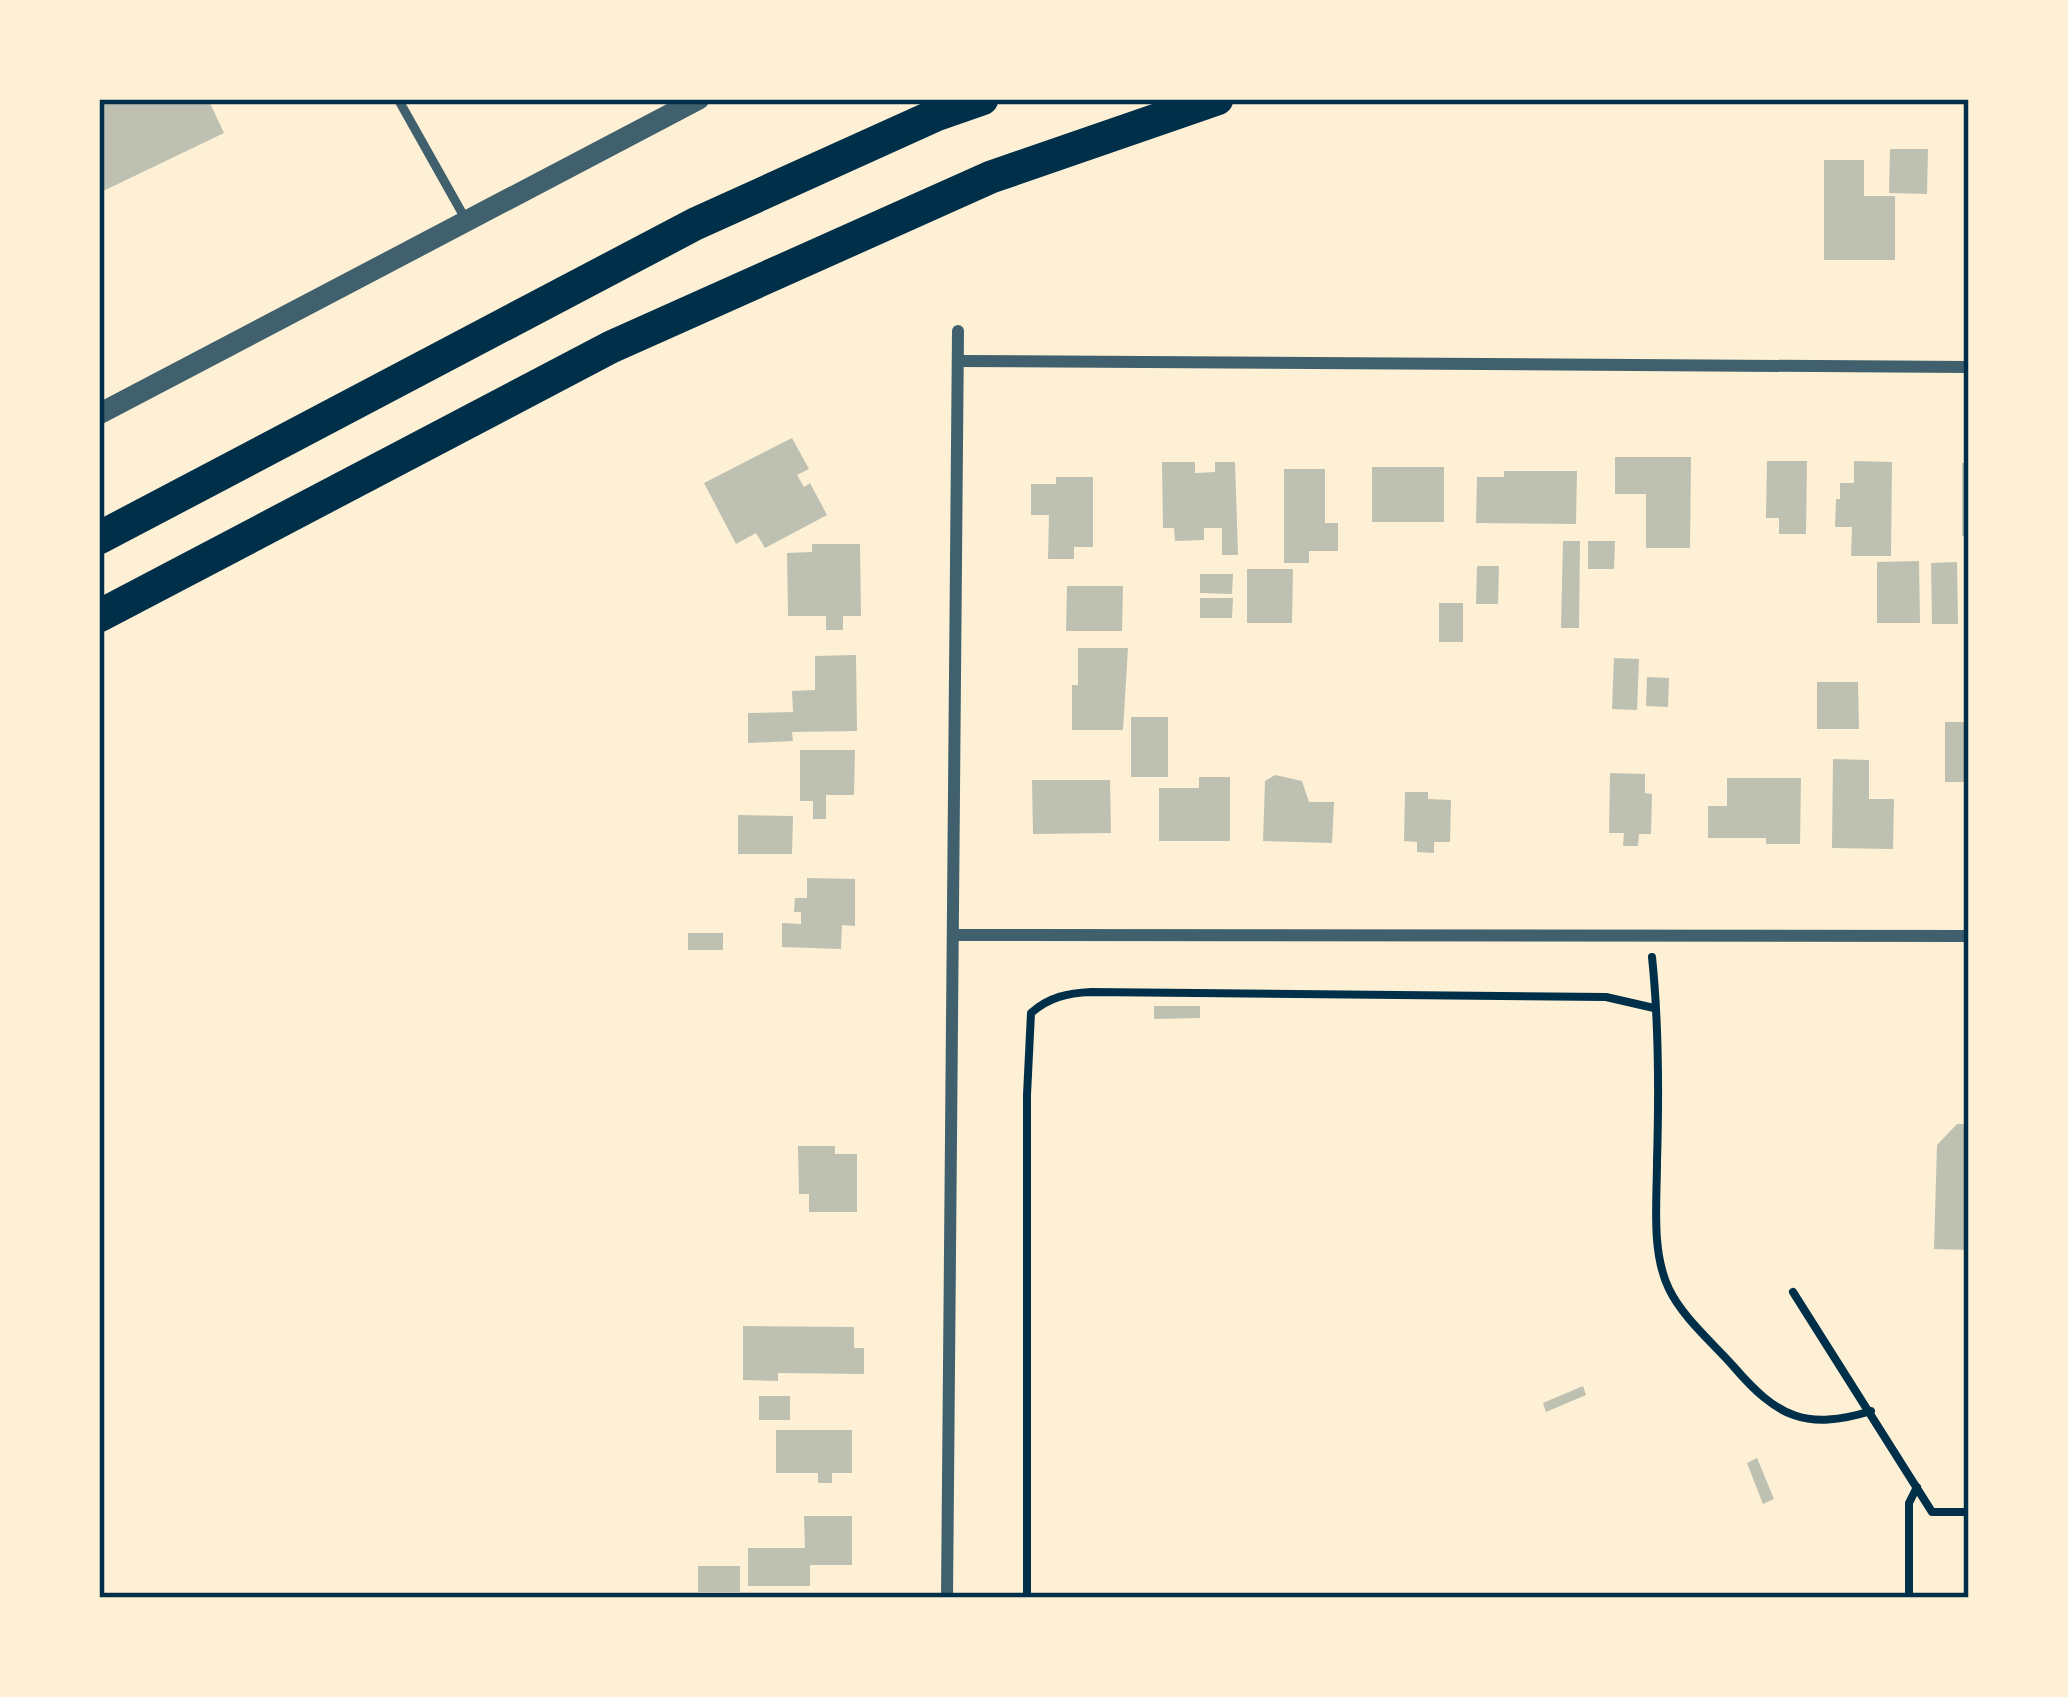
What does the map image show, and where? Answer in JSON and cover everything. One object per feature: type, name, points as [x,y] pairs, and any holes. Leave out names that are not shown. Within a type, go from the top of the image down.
[{"type":"highway","points":[[99,538],[695,224],[936,115],[982,99]]},
{"type":"highway","points":[[99,616],[632,338],[992,176],[1217,99]]},
{"type":"street","points":[[99,414],[700,99]]},
{"type":"street","points":[[947,1598],[958,331]]},
{"type":"street","points":[[958,361],[1969,367]]},
{"type":"street","points":[[954,934],[1969,936]]},
{"type":"lane","points":[[398,99],[466,222]]},
{"type":"path","points":[[1650,936],[1656,1196],[1660,1253],[1670,1290],[1741,1376],[1780,1410],[1814,1421],[1871,1411]]},
{"type":"path","points":[[1027,1598],[1031,1013],[1061,995],[1091,992],[1606,998],[1654,1008]]},
{"type":"path","points":[[1793,1292],[1932,1512],[1969,1512]]},
{"type":"path","points":[[1909,1598],[1909,1503],[1917,1487]]},
{"type":"building","points":[[99,99],[208,99],[224,133],[99,193]]},
{"type":"building","points":[[1890,149],[1928,149],[1927,194],[1889,193]]},
{"type":"building","points":[[1824,160],[1864,160],[1864,196],[1895,196],[1895,260],[1824,260]]},
{"type":"building","points":[[792,438],[809,469],[797,475],[804,487],[810,483],[827,515],[765,548],[756,533],[736,544],[704,483]]},
{"type":"building","points":[[1615,457],[1691,457],[1690,548],[1646,548],[1646,494],[1615,494]]},
{"type":"building","points":[[1767,461],[1807,461],[1806,534],[1779,534],[1779,518],[1766,518]]},
{"type":"building","points":[[1854,461],[1892,462],[1891,556],[1851,556],[1852,527],[1835,527],[1840,483],[1854,483]]},
{"type":"building","points":[[1162,462],[1195,462],[1195,473],[1215,472],[1215,462],[1235,462],[1238,555],[1222,555],[1222,528],[1204,528],[1204,540],[1175,541],[1174,528],[1163,528]]},
{"type":"building","points":[[1962,463],[1969,463],[1969,536],[1962,536]]},
{"type":"building","points":[[1372,467],[1444,467],[1444,522],[1372,522]]},
{"type":"building","points":[[1284,469],[1325,469],[1325,523],[1338,523],[1338,551],[1309,551],[1309,563],[1284,563]]},
{"type":"building","points":[[1504,471],[1577,471],[1576,524],[1476,523],[1477,477],[1504,477]]},
{"type":"building","points":[[1056,477],[1093,477],[1093,547],[1074,547],[1074,559],[1048,559],[1049,515],[1031,515],[1031,484],[1056,484]]},
{"type":"building","points":[[1563,541],[1580,541],[1579,628],[1561,628]]},
{"type":"building","points":[[1588,541],[1615,541],[1614,569],[1588,569]]},
{"type":"building","points":[[812,544],[860,544],[861,616],[843,616],[843,630],[826,630],[826,616],[788,616],[787,553],[812,552]]},
{"type":"building","points":[[1919,561],[1920,623],[1877,623],[1877,562]]},
{"type":"building","points":[[1957,562],[1958,624],[1932,624],[1931,563]]},
{"type":"building","points":[[1477,566],[1499,566],[1498,604],[1476,604]]},
{"type":"building","points":[[1247,569],[1293,569],[1292,623],[1247,623]]},
{"type":"building","points":[[1200,574],[1233,574],[1232,594],[1200,593]]},
{"type":"building","points":[[1067,586],[1123,586],[1122,631],[1066,631]]},
{"type":"building","points":[[1200,598],[1233,598],[1232,618],[1200,618]]},
{"type":"building","points":[[1439,603],[1463,603],[1463,642],[1439,642]]},
{"type":"building","points":[[1078,648],[1128,648],[1123,730],[1072,730]]},
{"type":"building","points":[[856,655],[857,731],[792,732],[793,741],[748,743],[748,713],[793,712],[792,691],[815,690],[815,656]]},
{"type":"building","points":[[1614,658],[1639,659],[1637,710],[1612,709]]},
{"type":"building","points":[[1647,677],[1669,678],[1668,707],[1646,706]]},
{"type":"building","points":[[1817,682],[1858,682],[1859,729],[1817,729]]},
{"type":"building","points":[[1131,717],[1168,717],[1168,777],[1131,777]]},
{"type":"building","points":[[1945,722],[1969,722],[1969,782],[1945,782]]},
{"type":"building","points":[[800,750],[855,750],[854,795],[826,795],[826,819],[813,819],[813,801],[800,801]]},
{"type":"building","points":[[1833,759],[1869,760],[1869,799],[1894,799],[1893,849],[1832,848]]},
{"type":"building","points":[[1610,773],[1645,774],[1645,793],[1652,794],[1651,834],[1639,834],[1638,846],[1623,846],[1624,833],[1609,833]]},
{"type":"building","points":[[1275,775],[1302,781],[1309,802],[1334,802],[1332,843],[1263,841],[1265,781]]},
{"type":"building","points":[[1199,777],[1230,777],[1230,841],[1159,841],[1159,788],[1199,788]]},
{"type":"building","points":[[1727,778],[1801,778],[1800,844],[1766,844],[1766,838],[1708,838],[1708,806],[1727,806]]},
{"type":"building","points":[[1032,780],[1110,780],[1111,833],[1033,834]]},
{"type":"building","points":[[1405,792],[1428,792],[1428,799],[1451,800],[1450,842],[1434,842],[1434,853],[1417,852],[1417,842],[1404,841]]},
{"type":"building","points":[[738,815],[793,816],[792,854],[738,854]]},
{"type":"building","points":[[807,878],[855,879],[855,926],[842,925],[841,949],[782,947],[782,923],[801,924],[801,912],[794,912],[795,898],[807,898]]},
{"type":"building","points":[[688,933],[723,933],[723,950],[688,950]]},
{"type":"building","points":[[1154,1006],[1200,1006],[1200,1018],[1154,1019]]},
{"type":"building","points":[[1957,1124],[1969,1124],[1969,1250],[1934,1249],[1937,1145]]},
{"type":"building","points":[[798,1146],[835,1146],[835,1154],[857,1154],[857,1212],[809,1212],[809,1194],[799,1194]]},
{"type":"building","points":[[743,1326],[854,1327],[854,1348],[864,1348],[864,1374],[778,1373],[778,1381],[743,1380]]},
{"type":"building","points":[[1583,1386],[1586,1395],[1546,1412],[1543,1403]]},
{"type":"building","points":[[759,1396],[790,1396],[790,1420],[759,1420]]},
{"type":"building","points":[[776,1430],[852,1430],[852,1473],[832,1473],[832,1483],[818,1483],[818,1473],[776,1473]]},
{"type":"building","points":[[1757,1458],[1774,1499],[1763,1504],[1747,1463]]},
{"type":"building","points":[[804,1516],[852,1516],[852,1565],[810,1565],[810,1586],[748,1586],[748,1548],[805,1548]]},
{"type":"building","points":[[698,1566],[740,1566],[740,1592],[698,1592]]}]
